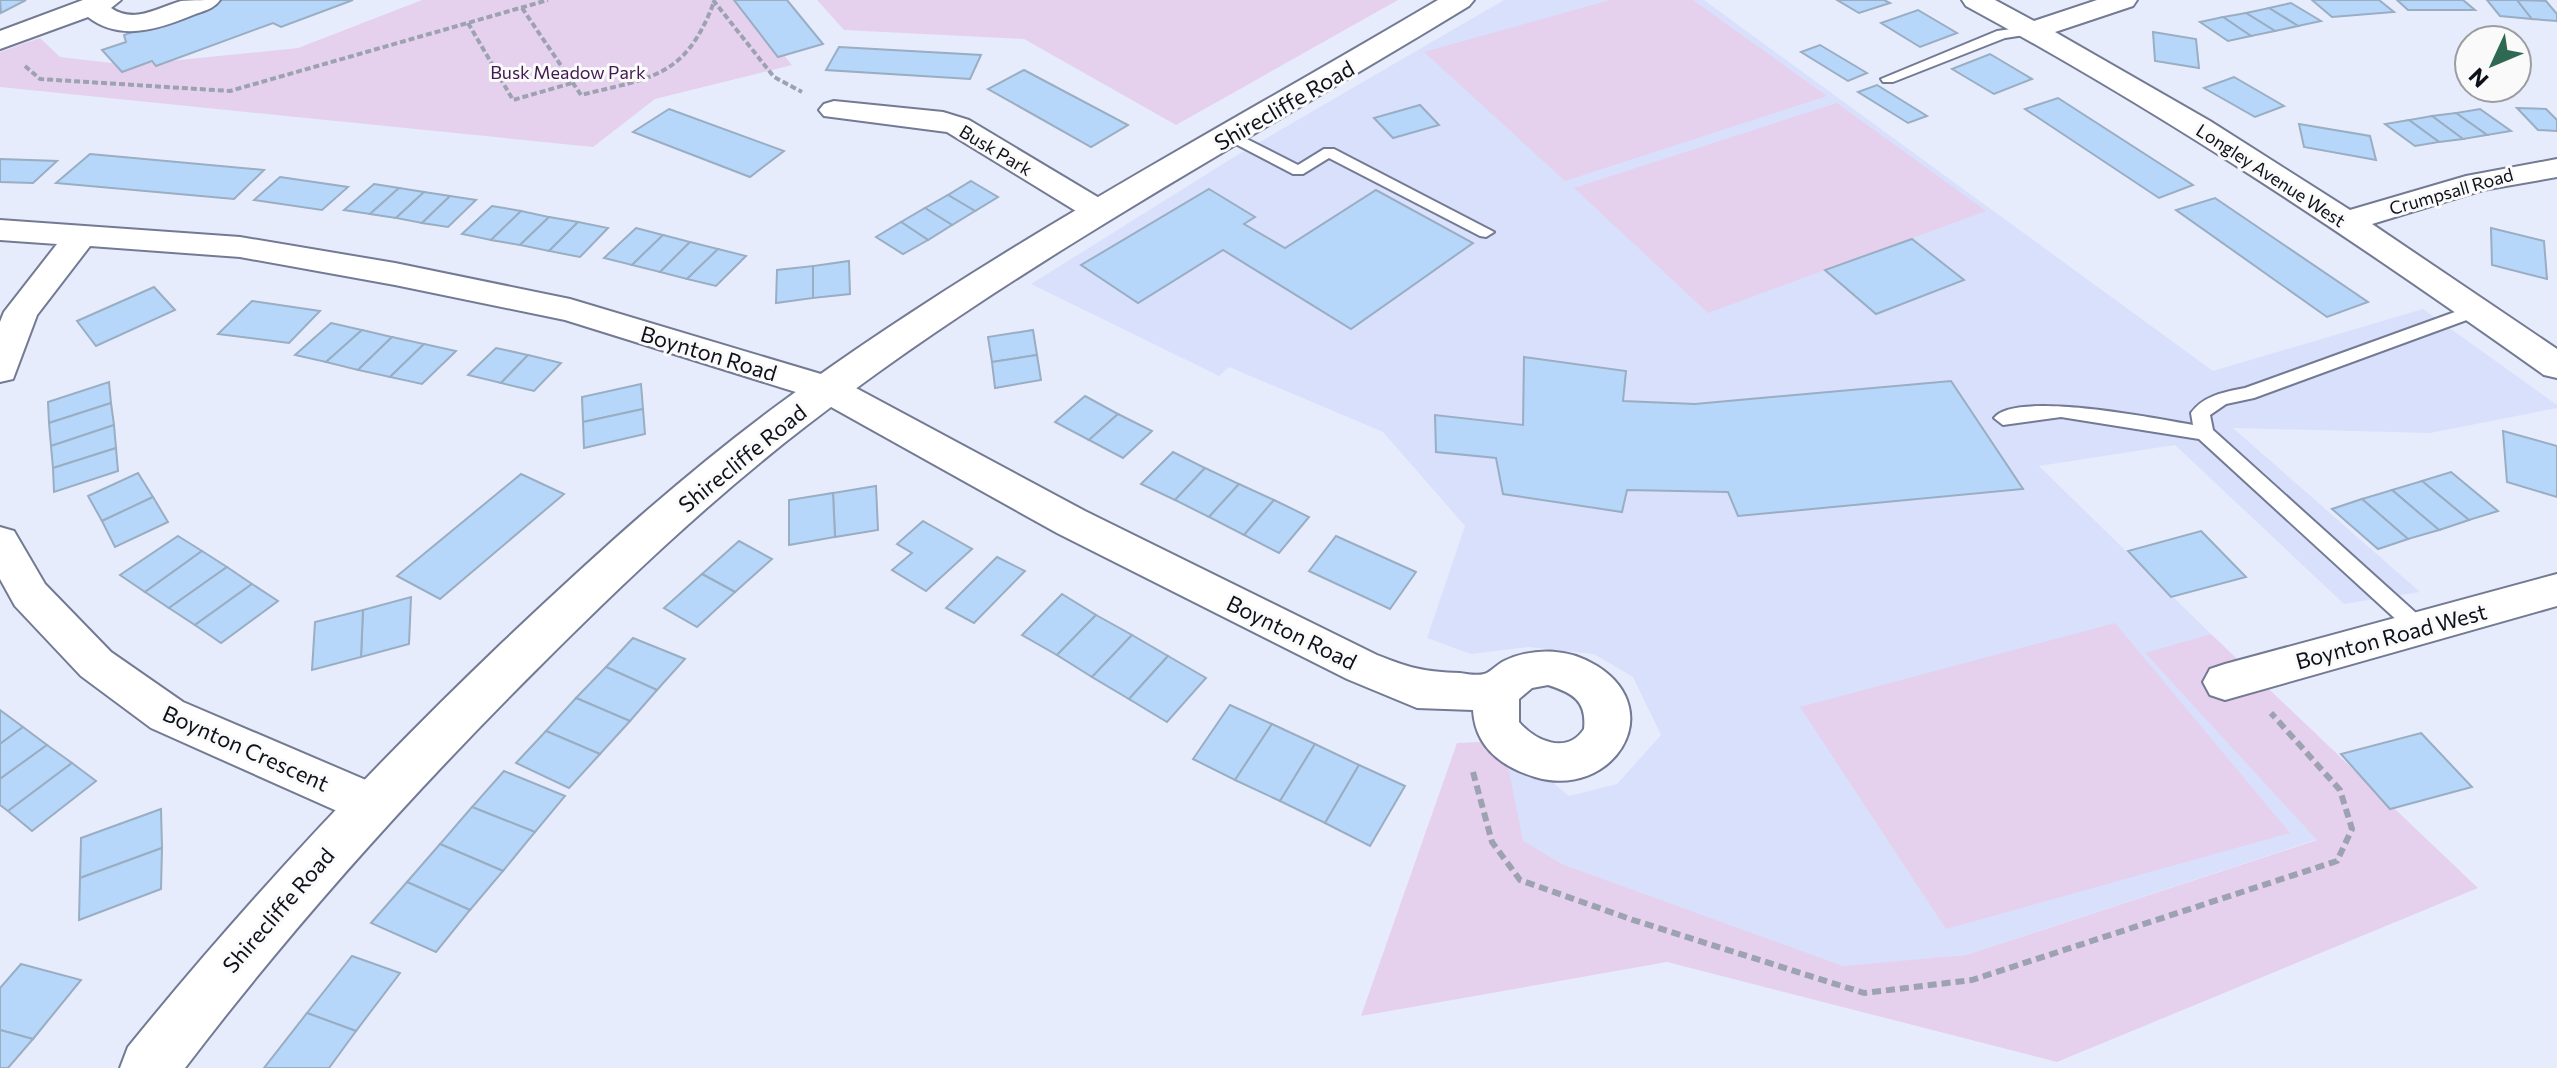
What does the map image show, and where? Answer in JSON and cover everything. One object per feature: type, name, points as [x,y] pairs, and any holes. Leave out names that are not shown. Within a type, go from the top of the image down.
[{"type":"street","points":[[0,41],[100,3],[112,20],[127,23],[144,21],[207,0]]},
{"type":"street","name":"Shirecliffe Road","points":[[149,1068],[211,986],[371,804],[607,571],[734,461],[894,343],[1100,212],[1459,0]]},
{"type":"street","name":"Longley Avenue West","points":[[1975,0],[2033,30],[2185,119],[2346,222],[2557,366]]},
{"type":"street","points":[[2033,30],[2124,0]]},
{"type":"street","name":"Busk Park","points":[[834,110],[943,121],[958,126],[1100,212]]},
{"type":"street","name":"Crumpsall Road","points":[[2346,222],[2460,185],[2557,168]]},
{"type":"street","name":"Boynton Road","points":[[0,230],[240,247],[526,301],[570,310],[828,389],[1071,522],[1362,667],[1417,690],[1497,693]]},
{"type":"street","points":[[0,370],[21,312],[82,235]]},
{"type":"street","name":"Boynton Crescent","points":[[0,542],[30,595],[96,664],[167,715],[371,804]]},
{"type":"street","name":"Boynton Road West","points":[[2232,680],[2557,590]]},
{"type":"lane","points":[[1888,79],[2002,34],[2033,30]]},
{"type":"lane","points":[[1231,136],[1298,171],[1329,152],[1486,232]]},
{"type":"lane","points":[[2204,433],[2200,413],[2221,399],[2248,394],[2477,310]]},
{"type":"lane","points":[[2003,418],[2061,411],[2204,433],[2419,628]]},
{"type":"path","points":[[20,62],[40,79],[230,91],[548,0]]},
{"type":"path","points":[[522,8],[581,95],[645,77],[684,58],[704,29],[713,1]]},
{"type":"path","points":[[713,1],[774,77],[834,110]]},
{"type":"path","points":[[468,23],[513,100],[572,83]]},
{"type":"path","points":[[1467,758],[1492,842],[1520,880],[1633,920],[1864,993],[1972,980],[2337,861],[2352,829],[2340,790],[2232,680]]},
{"type":"shaded area","points":[[1504,0],[1704,0],[2213,371],[2423,309],[2557,405],[2557,408],[2430,433],[2233,428],[2420,592],[2344,604],[2175,445],[2039,466],[2211,634],[2146,654],[2318,839],[1966,955],[1843,967],[1562,864],[1522,841],[1503,741],[1569,796],[1617,784],[1661,735],[1633,677],[1594,654],[1528,647],[1471,654],[1427,638],[1465,526],[1383,432],[1229,367],[1219,376],[1031,284],[1234,157]]},
{"type":"green space","name":"Busk Meadow Park","points":[[422,0],[739,0],[792,65],[655,99],[593,147],[0,87],[0,52],[40,38],[60,57],[129,65],[298,48]]},
{"type":"green space","points":[[817,0],[1398,0],[1176,125],[1024,39],[844,30]]},
{"type":"green space","points":[[1610,0],[1693,0],[1827,96],[1565,181],[1424,52]]},
{"type":"green space","points":[[1837,103],[1986,211],[1708,313],[1574,188]]},
{"type":"green space","points":[[2115,623],[2290,833],[1946,929],[1800,707]]},
{"type":"green space","points":[[2211,634],[2478,888],[2057,1062],[1667,962],[1361,1016],[1457,743],[1503,741],[1523,841],[1562,864],[1843,966],[1966,955],[2317,840],[2145,653]]},
{"type":"building","points":[[0,0],[26,0],[1,13]]},
{"type":"building","points":[[221,0],[353,0],[281,27],[273,23],[156,66],[152,61],[122,72],[102,50],[126,42],[124,35]]},
{"type":"building","points":[[734,0],[787,0],[823,44],[778,57]]},
{"type":"building","points":[[1837,0],[1884,0],[1890,3],[1859,13]]},
{"type":"building","points":[[2312,0],[2379,0],[2394,12],[2332,17]]},
{"type":"building","points":[[2397,0],[2463,0],[2475,10],[2408,10]]},
{"type":"building","points":[[2487,0],[2517,0],[2532,19],[2500,16]]},
{"type":"building","points":[[2517,0],[2546,1],[2557,14],[2557,21],[2532,19]]},
{"type":"building","points":[[2291,3],[2321,21],[2298,26],[2269,8]]},
{"type":"building","points":[[2269,8],[2298,26],[2275,31],[2246,13]]},
{"type":"building","points":[[1918,10],[1957,33],[1920,47],[1881,23]]},
{"type":"building","points":[[2246,13],[2275,31],[2251,36],[2223,17]]},
{"type":"building","points":[[2223,17],[2251,36],[2228,41],[2200,22]]},
{"type":"building","points":[[2153,32],[2196,39],[2199,68],[2155,61]]},
{"type":"building","points":[[1820,45],[1867,73],[1848,81],[1801,52]]},
{"type":"building","points":[[839,47],[981,55],[970,79],[826,70]]},
{"type":"building","points":[[1990,54],[2032,79],[1994,94],[1952,69]]},
{"type":"building","points":[[1024,70],[1128,125],[1091,147],[988,89]]},
{"type":"building","points":[[2234,77],[2284,106],[2255,117],[2204,88]]},
{"type":"building","points":[[1877,85],[1927,116],[1908,123],[1858,92]]},
{"type":"building","points":[[2058,98],[2193,185],[2159,198],[2025,109]]},
{"type":"building","points":[[1420,105],[1439,125],[1393,138],[1374,118]]},
{"type":"building","points":[[2517,108],[2546,109],[2557,120],[2557,131],[2538,130]]},
{"type":"building","points":[[669,109],[784,151],[750,177],[633,132]]},
{"type":"building","points":[[2480,109],[2511,131],[2487,135],[2456,113]]},
{"type":"building","points":[[2456,113],[2487,135],[2463,139],[2432,116]]},
{"type":"building","points":[[2432,116],[2463,139],[2439,142],[2409,120]]},
{"type":"building","points":[[2409,120],[2439,142],[2415,146],[2385,124]]},
{"type":"building","points":[[2299,124],[2370,136],[2376,160],[2304,147]]},
{"type":"building","points":[[90,154],[264,170],[234,199],[56,183]]},
{"type":"building","points":[[0,159],[57,161],[33,183],[0,182]]},
{"type":"building","points":[[280,177],[348,187],[322,210],[254,200]]},
{"type":"building","points":[[971,181],[998,197],[975,211],[948,195]]},
{"type":"building","points":[[374,184],[399,188],[370,214],[344,210]]},
{"type":"building","points":[[399,188],[424,192],[396,218],[370,214]]},
{"type":"building","points":[[1209,189],[1255,217],[1244,224],[1285,248],[1376,190],[1473,243],[1351,329],[1223,250],[1138,303],[1081,265]]},
{"type":"building","points":[[424,192],[450,196],[422,223],[396,218]]},
{"type":"building","points":[[948,195],[975,211],[952,225],[925,208]]},
{"type":"building","points":[[450,196],[476,200],[448,227],[422,223]]},
{"type":"building","points":[[2215,198],[2368,302],[2327,317],[2176,210]]},
{"type":"building","points":[[492,206],[521,211],[491,240],[462,234]]},
{"type":"building","points":[[925,208],[952,225],[928,240],[901,222]]},
{"type":"building","points":[[521,211],[549,217],[520,245],[491,240]]},
{"type":"building","points":[[549,217],[578,222],[549,251],[520,245]]},
{"type":"building","points":[[578,222],[608,228],[580,257],[549,251]]},
{"type":"building","points":[[901,222],[928,240],[903,254],[876,237]]},
{"type":"building","points":[[636,228],[663,235],[632,265],[604,258]]},
{"type":"building","points":[[2491,228],[2544,241],[2547,279],[2492,265]]},
{"type":"building","points":[[663,235],[690,242],[660,272],[632,265]]},
{"type":"building","points":[[1912,239],[1964,280],[1876,314],[1825,270]]},
{"type":"building","points":[[690,242],[718,249],[687,279],[660,272]]},
{"type":"building","points":[[718,249],[746,256],[716,286],[687,279]]},
{"type":"building","points":[[849,261],[850,294],[813,298],[813,266]]},
{"type":"building","points":[[813,266],[813,298],[776,303],[777,270]]},
{"type":"building","points":[[154,287],[175,310],[96,346],[77,321]]},
{"type":"building","points":[[252,301],[320,311],[289,343],[218,334]]},
{"type":"building","points":[[331,323],[362,330],[326,362],[295,355]]},
{"type":"building","points":[[362,330],[392,337],[358,370],[326,362]]},
{"type":"building","points":[[1033,330],[1037,355],[992,362],[988,337]]},
{"type":"building","points":[[392,337],[424,344],[390,377],[358,370]]},
{"type":"building","points":[[424,344],[456,351],[422,384],[390,377]]},
{"type":"building","points":[[496,348],[528,355],[501,383],[468,375]]},
{"type":"building","points":[[528,355],[561,363],[534,391],[501,383]]},
{"type":"building","points":[[1037,355],[1041,380],[995,388],[992,362]]},
{"type":"building","points":[[1524,357],[1626,371],[1623,401],[1695,404],[1951,381],[2023,489],[1738,516],[1728,492],[1627,490],[1622,512],[1503,494],[1496,458],[1436,452],[1435,415],[1523,425]]},
{"type":"building","points":[[109,382],[111,403],[49,423],[48,402]]},
{"type":"building","points":[[641,384],[643,409],[583,422],[582,397]]},
{"type":"building","points":[[1085,396],[1118,414],[1089,440],[1055,422]]},
{"type":"building","points":[[111,403],[114,425],[51,446],[49,423]]},
{"type":"building","points":[[643,409],[645,434],[584,448],[583,422]]},
{"type":"building","points":[[1118,414],[1152,431],[1123,458],[1089,440]]},
{"type":"building","points":[[114,425],[116,448],[53,468],[51,446]]},
{"type":"building","points":[[2503,431],[2557,446],[2557,497],[2507,482]]},
{"type":"building","points":[[116,448],[118,471],[54,492],[53,468]]},
{"type":"building","points":[[1173,452],[1205,468],[1175,500],[1141,484]]},
{"type":"building","points":[[1205,468],[1239,484],[1209,517],[1175,500]]},
{"type":"building","points":[[2451,472],[2498,511],[2469,520],[2422,481]]},
{"type":"building","points":[[138,473],[153,497],[102,521],[88,496]]},
{"type":"building","points":[[521,474],[564,494],[440,599],[397,576]]},
{"type":"building","points":[[2422,481],[2469,520],[2439,530],[2392,490]]},
{"type":"building","points":[[1239,484],[1274,500],[1244,535],[1209,517]]},
{"type":"building","points":[[876,486],[878,530],[835,537],[833,493]]},
{"type":"building","points":[[2392,490],[2439,530],[2408,539],[2362,499]]},
{"type":"building","points":[[833,493],[835,537],[789,545],[789,500]]},
{"type":"building","points":[[153,497],[168,522],[115,547],[102,521]]},
{"type":"building","points":[[2362,499],[2408,539],[2378,549],[2332,509]]},
{"type":"building","points":[[1274,500],[1309,517],[1279,553],[1244,535]]},
{"type":"building","points":[[923,521],[972,549],[926,591],[892,570],[912,553],[897,544]]},
{"type":"building","points":[[2201,531],[2246,577],[2171,597],[2128,551]]},
{"type":"building","points":[[178,536],[202,551],[145,592],[120,575]]},
{"type":"building","points":[[1336,536],[1416,572],[1390,609],[1309,571]]},
{"type":"building","points":[[739,541],[772,559],[735,592],[702,574]]},
{"type":"building","points":[[202,551],[227,567],[169,608],[145,592]]},
{"type":"building","points":[[997,557],[1025,571],[974,623],[946,608]]},
{"type":"building","points":[[227,567],[252,584],[195,625],[169,608]]},
{"type":"building","points":[[702,574],[735,592],[697,627],[664,608]]},
{"type":"building","points":[[252,584],[278,601],[221,643],[195,625]]},
{"type":"building","points":[[1062,594],[1096,615],[1057,655],[1022,635]]},
{"type":"building","points":[[411,597],[409,644],[361,657],[363,610]]},
{"type":"building","points":[[363,610],[361,657],[312,670],[315,622]]},
{"type":"building","points":[[1096,615],[1132,635],[1092,677],[1057,655]]},
{"type":"building","points":[[1132,635],[1168,656],[1129,699],[1092,677]]},
{"type":"building","points":[[633,638],[685,659],[657,690],[606,667]]},
{"type":"building","points":[[1168,656],[1206,678],[1167,722],[1129,699]]},
{"type":"building","points":[[606,667],[657,690],[630,721],[576,698]]},
{"type":"building","points":[[576,698],[630,721],[600,754],[546,731]]},
{"type":"building","points":[[1230,705],[1272,724],[1235,780],[1193,759]]},
{"type":"building","points":[[0,710],[23,727],[0,744]]},
{"type":"building","points":[[1272,724],[1315,744],[1280,801],[1235,780]]},
{"type":"building","points":[[23,727],[47,745],[0,779],[0,744]]},
{"type":"building","points":[[546,731],[600,754],[569,788],[516,763]]},
{"type":"building","points":[[2421,733],[2472,787],[2390,809],[2341,754]]},
{"type":"building","points":[[1315,744],[1359,765],[1325,823],[1280,801]]},
{"type":"building","points":[[47,745],[72,763],[8,811],[0,805],[0,779]]},
{"type":"building","points":[[72,763],[96,781],[32,831],[8,811]]},
{"type":"building","points":[[1359,765],[1405,786],[1370,846],[1325,823]]},
{"type":"building","points":[[504,771],[565,796],[535,832],[472,807]]},
{"type":"building","points":[[472,807],[535,832],[503,871],[440,844]]},
{"type":"building","points":[[161,809],[162,848],[80,878],[81,838]]},
{"type":"building","points":[[440,844],[503,871],[470,910],[407,882]]},
{"type":"building","points":[[162,848],[161,889],[79,920],[80,878]]},
{"type":"building","points":[[407,882],[470,910],[436,952],[371,923]]},
{"type":"building","points":[[352,956],[400,973],[356,1031],[307,1013]]},
{"type":"building","points":[[21,964],[81,980],[33,1039],[0,1030],[0,988]]},
{"type":"building","points":[[307,1013],[356,1031],[329,1068],[264,1068]]},
{"type":"building","points":[[0,1030],[33,1039],[8,1068],[0,1068]]}]
